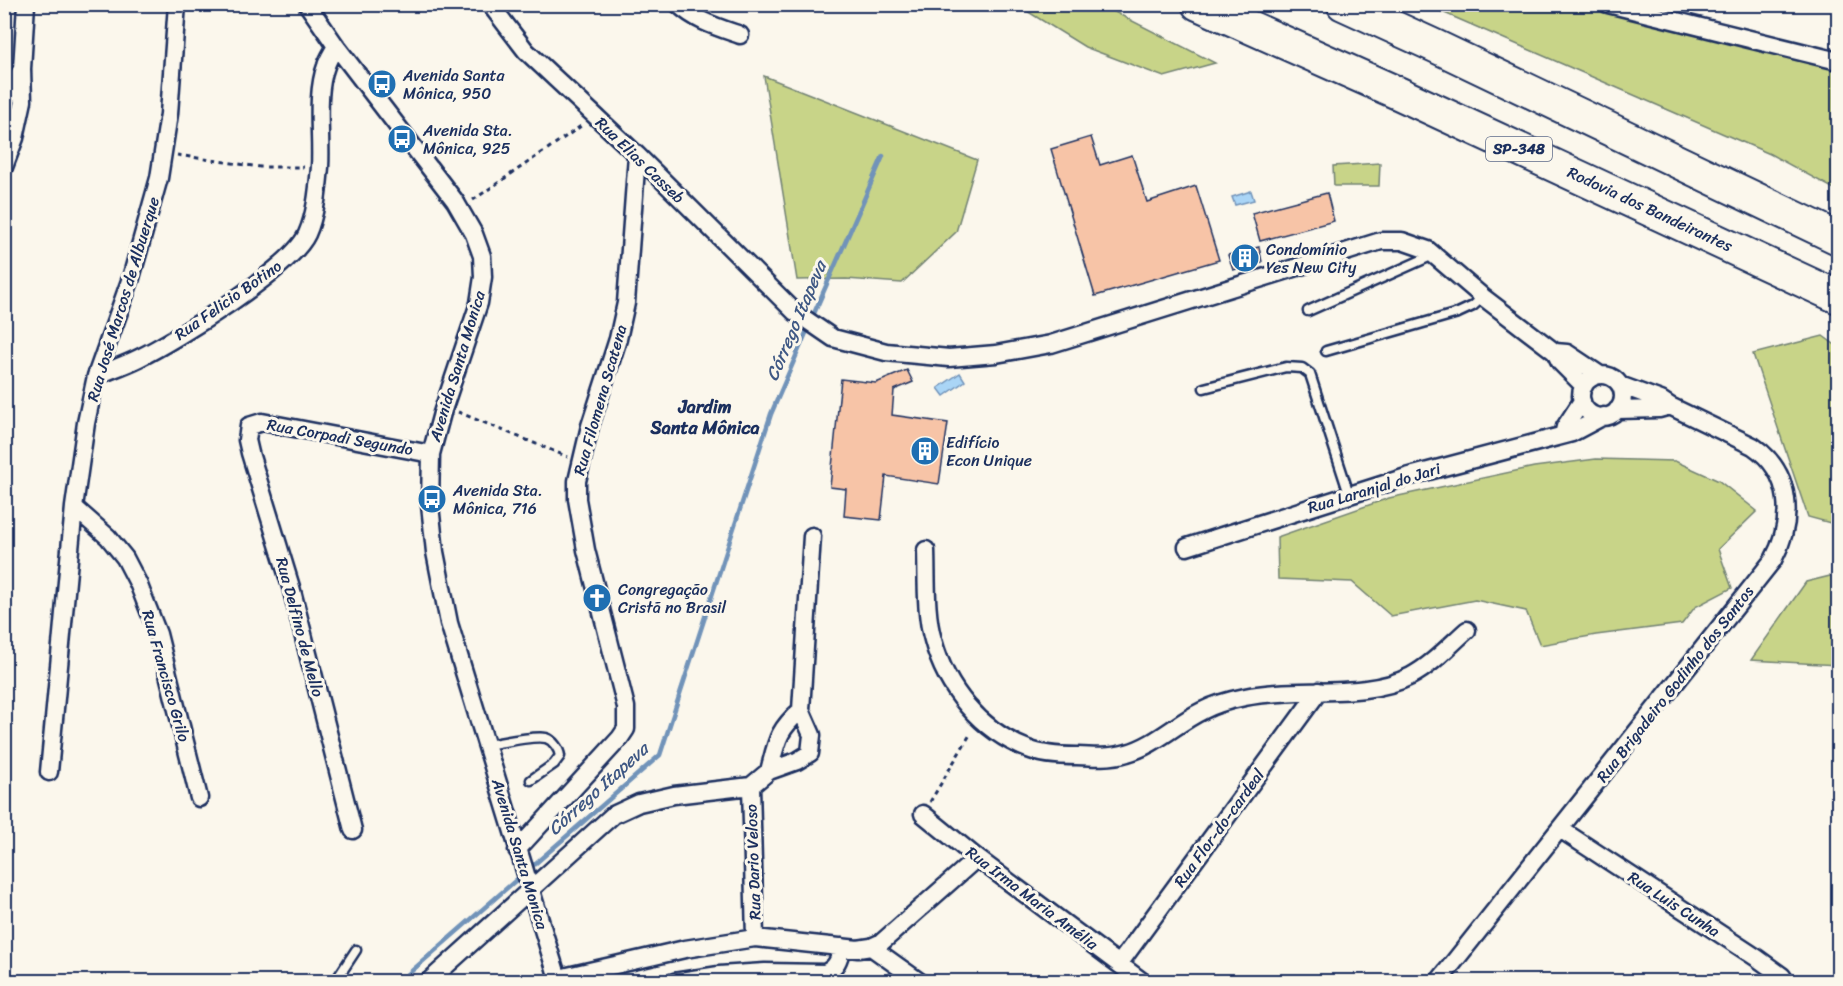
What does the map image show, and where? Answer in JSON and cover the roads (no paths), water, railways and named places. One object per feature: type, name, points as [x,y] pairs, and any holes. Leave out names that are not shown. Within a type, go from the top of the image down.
[{"type":"highway","name":"Rodovia dos Bandeirantes","points":[[1198,4],[1400,94],[1839,297]]},
{"type":"highway","points":[[1343,4],[1839,238]]},
{"type":"street","points":[[4,167],[10,139],[20,117],[23,101],[22,69],[26,4]]},
{"type":"street","name":"Rua José Marcos de Albuerque","points":[[49,772],[74,507],[86,423],[96,376],[131,278],[159,178],[169,114],[177,4]]},
{"type":"street","name":"Avenida Santa Monica","points":[[307,4],[459,209],[474,234],[482,256],[483,277],[479,303],[444,406],[431,454],[430,505],[435,552],[449,623],[559,980]]},
{"type":"street","name":"Rua Elias Casseb","points":[[490,4],[526,51],[637,155],[798,314],[832,338],[886,352],[949,358],[996,354],[1076,337],[1381,241],[1412,243],[1436,254]]},
{"type":"street","points":[[678,4],[689,14],[707,24],[740,34]]},
{"type":"street","points":[[1608,4],[1839,61]]},
{"type":"street","name":"Rua Felicio Botino","points":[[96,376],[139,358],[199,324],[267,276],[296,250],[307,235],[313,214],[320,167],[321,86],[326,67],[336,46]]},
{"type":"street","points":[[20,117],[4,106],[22,69]]},
{"type":"street","name":"Rua Filomena Scatena","points":[[519,856],[626,729],[626,707],[586,550],[577,499],[577,481],[590,426],[618,339],[626,303],[637,155]]},
{"type":"street","points":[[1436,254],[1483,297],[1555,352],[1583,393],[1589,412],[1594,415],[1659,410],[1670,406]]},
{"type":"street","points":[[1555,352],[1567,353],[1600,375],[1615,379],[1620,385],[1623,399],[1611,413]]},
{"type":"street","points":[[1563,435],[1587,381],[1600,375]]},
{"type":"street","name":"Rua Brigadeiro Godinho dos Santos","points":[[1438,981],[1773,560],[1783,538],[1787,513],[1784,489],[1774,465],[1766,454],[1661,400],[1620,385]]},
{"type":"street","name":"Rua Laranjal do Jari","points":[[1187,547],[1406,477],[1572,433],[1611,413]]},
{"type":"street","name":"Rua Corpadi Segundo","points":[[249,426],[255,423],[270,423],[431,454]]},
{"type":"street","name":"Rua Delfino de Mello","points":[[249,426],[247,440],[250,453],[291,587],[353,830]]},
{"type":"street","name":"Rua Francisco Grilo","points":[[74,507],[108,537],[125,558],[138,583],[158,634],[199,798]]},
{"type":"street","points":[[428,981],[529,887],[613,815],[639,803],[674,795],[751,786],[769,771],[797,761],[810,753],[812,735],[801,710],[812,536]]},
{"type":"street","points":[[926,550],[932,638],[950,682],[979,720],[993,731],[1029,750],[1059,755],[1097,758],[1128,753],[1201,711],[1222,702],[1246,696],[1347,690],[1389,683],[1411,676],[1467,630]]},
{"type":"street","name":"Rua Flor-do-cardeal","points":[[1119,964],[1319,692]]},
{"type":"street","points":[[769,771],[784,725],[801,710]]},
{"type":"street","name":"Rua Dario Veloso","points":[[751,786],[755,938]]},
{"type":"street","name":"Rua Irma Maria Amélia","points":[[923,814],[977,858],[1143,981]]},
{"type":"street","name":"Rua Luis Cunha","points":[[1560,829],[1757,958],[1786,981]]},
{"type":"street","points":[[559,980],[686,949],[755,938],[842,947],[871,947],[882,942],[977,858]]},
{"type":"street","points":[[674,981],[765,972],[825,973],[839,962],[842,947]]},
{"type":"street","points":[[871,947],[920,981]]},
{"type":"lane","points":[[1308,311],[1436,254]]},
{"type":"lane","points":[[1326,351],[1458,314],[1473,306],[1483,297]]},
{"type":"lane","points":[[1204,388],[1286,368],[1302,368],[1310,374],[1349,494]]},
{"type":"lane","points":[[487,745],[539,737],[550,740],[559,751],[560,756],[554,764],[531,780]]},
{"type":"lane","points":[[335,981],[356,950]]},
{"type":"water","points":[[1251,191],[1254,200],[1235,205],[1232,197]]},
{"type":"water","points":[[960,373],[965,381],[944,396],[938,388]]},
{"type":"waterway","name":"Córrego Itapeva","points":[[812,318],[883,156]]},
{"type":"waterway","name":"Córrego Itapeva","points":[[529,869],[660,755],[771,414],[809,326]]},
{"type":"waterway","name":"Córrego Itapeva","points":[[399,982],[523,874]]},
{"type":"place","name":"Avenida Santa Mônica, 950","points":[[382,84]]},
{"type":"place","name":"Avenida Sta. Mônica, 925","points":[[402,139]]},
{"type":"place","name":"Condomínio Yes New City","points":[[1245,258]]},
{"type":"place","name":"Edifício Econ Unique","points":[[925,451]]},
{"type":"place","name":"Avenida Sta. Mônica, 716","points":[[432,499]]},
{"type":"place","name":"Congregação Cristã no Brasil","points":[[597,598]]},
{"type":"district","name":"Jardim Santa Mônica","points":[[705,417]]}]
